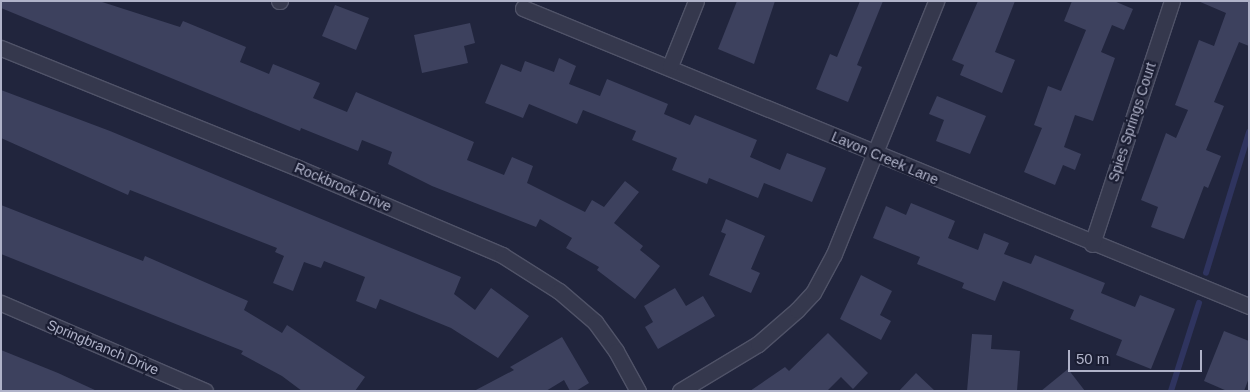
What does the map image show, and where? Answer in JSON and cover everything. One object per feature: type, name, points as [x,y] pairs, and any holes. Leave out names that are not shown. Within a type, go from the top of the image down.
[{"type":"street","points":[[670,66],[696,1]]},
{"type":"street","points":[[680,391],[758,344],[798,310],[812,293],[834,254],[936,1]]},
{"type":"street","name":"Spies Springs Court","points":[[1092,244],[1172,1]]},
{"type":"street","name":"Lavon Creek Lane","points":[[523,8],[670,66],[873,154],[1092,244],[1249,306]]},
{"type":"street","name":"Rockbrook Drive","points":[[1,48],[296,166],[502,255],[559,291],[595,322],[616,351],[638,391]]},
{"type":"street","name":"Springbranch Drive","points":[[1,304],[205,391]]},
{"type":"building","points":[[1,1],[99,1],[180,27],[183,21],[246,47],[240,62],[269,74],[273,64],[320,83],[313,98],[347,112],[356,92],[474,142],[467,160],[504,175],[512,157],[533,166],[527,183],[585,212],[592,200],[604,207],[625,181],[639,192],[614,223],[643,246],[640,250],[660,266],[635,299],[597,270],[599,267],[566,248],[572,238],[540,219],[536,227],[432,186],[388,164],[392,152],[362,140],[358,151],[301,128],[300,131],[1,8]]},
{"type":"building","points":[[737,1],[775,1],[754,64],[718,49]]},
{"type":"building","points":[[860,1],[883,1],[857,65],[862,67],[848,102],[816,89],[830,54],[837,57]]},
{"type":"building","points":[[978,1],[1015,1],[995,52],[1015,60],[1002,93],[960,75],[964,65],[952,60]]},
{"type":"building","points":[[1072,1],[1114,1],[1133,9],[1124,30],[1112,25],[1101,52],[1115,58],[1093,121],[1075,115],[1064,147],[1081,154],[1075,170],[1063,165],[1055,185],[1024,172],[1042,128],[1034,125],[1048,86],[1061,91],[1086,30],[1064,21]]},
{"type":"building","points":[[1198,1],[1249,1],[1249,46],[1239,42],[1214,102],[1224,106],[1206,150],[1221,156],[1208,188],[1204,186],[1184,239],[1151,227],[1158,207],[1141,200],[1166,133],[1176,138],[1188,110],[1175,105],[1199,40],[1214,46],[1226,13]]},
{"type":"building","points":[[335,5],[369,18],[356,50],[322,36]]},
{"type":"building","points":[[470,23],[475,43],[464,46],[468,63],[422,73],[414,35]]},
{"type":"building","points":[[559,58],[576,66],[569,84],[600,96],[607,79],[668,104],[664,114],[690,125],[695,115],[757,140],[750,157],[780,170],[787,153],[826,168],[812,202],[764,183],[758,198],[709,178],[707,184],[672,170],[677,158],[632,140],[636,131],[583,110],[577,124],[529,104],[523,118],[485,103],[501,64],[521,72],[525,61],[554,72]]},
{"type":"building","points":[[1,90],[110,131],[461,277],[454,294],[475,310],[491,288],[529,316],[498,358],[451,328],[380,299],[376,309],[356,301],[365,277],[324,261],[321,268],[304,262],[293,291],[273,283],[284,256],[275,252],[277,248],[130,190],[128,195],[1,138]]},
{"type":"building","points":[[937,96],[986,116],[970,154],[936,141],[944,120],[929,114]]},
{"type":"building","points":[[911,203],[955,221],[948,238],[978,250],[984,233],[1009,243],[1004,254],[1031,264],[1035,255],[1105,283],[1101,293],[1135,307],[1140,295],[1175,309],[1151,369],[1116,355],[1122,340],[1070,319],[1074,310],[1003,281],[995,301],[962,288],[964,283],[917,264],[920,257],[873,238],[886,206],[906,215]]},
{"type":"building","points":[[1,205],[143,261],[145,256],[248,301],[244,310],[282,333],[287,325],[365,377],[355,391],[302,391],[282,376],[241,354],[243,351],[1,254]]},
{"type":"building","points":[[726,219],[765,236],[751,269],[760,273],[751,293],[709,275],[726,234],[721,232]]},
{"type":"building","points":[[861,275],[892,291],[880,315],[891,321],[881,340],[840,319]]},
{"type":"building","points":[[675,288],[686,306],[703,296],[715,316],[658,349],[645,327],[653,322],[644,306]]},
{"type":"building","points":[[1224,331],[1249,341],[1249,378],[1244,391],[1227,391],[1204,381]]},
{"type":"building","points":[[828,333],[868,373],[853,389],[841,377],[827,391],[750,391],[785,367],[789,371]]},
{"type":"building","points":[[972,334],[992,335],[991,349],[1020,351],[1017,391],[967,391]]},
{"type":"building","points":[[562,337],[589,383],[576,391],[570,391],[564,380],[546,391],[474,391],[514,370],[510,367]]},
{"type":"building","points":[[1,350],[58,373],[97,391],[1,391]]},
{"type":"building","points":[[1068,369],[1085,391],[1041,391]]},
{"type":"building","points":[[916,373],[935,391],[899,391]]},
{"type":"waterway","points":[[1206,273],[1249,132]]},
{"type":"waterway","points":[[1171,391],[1199,303]]}]
